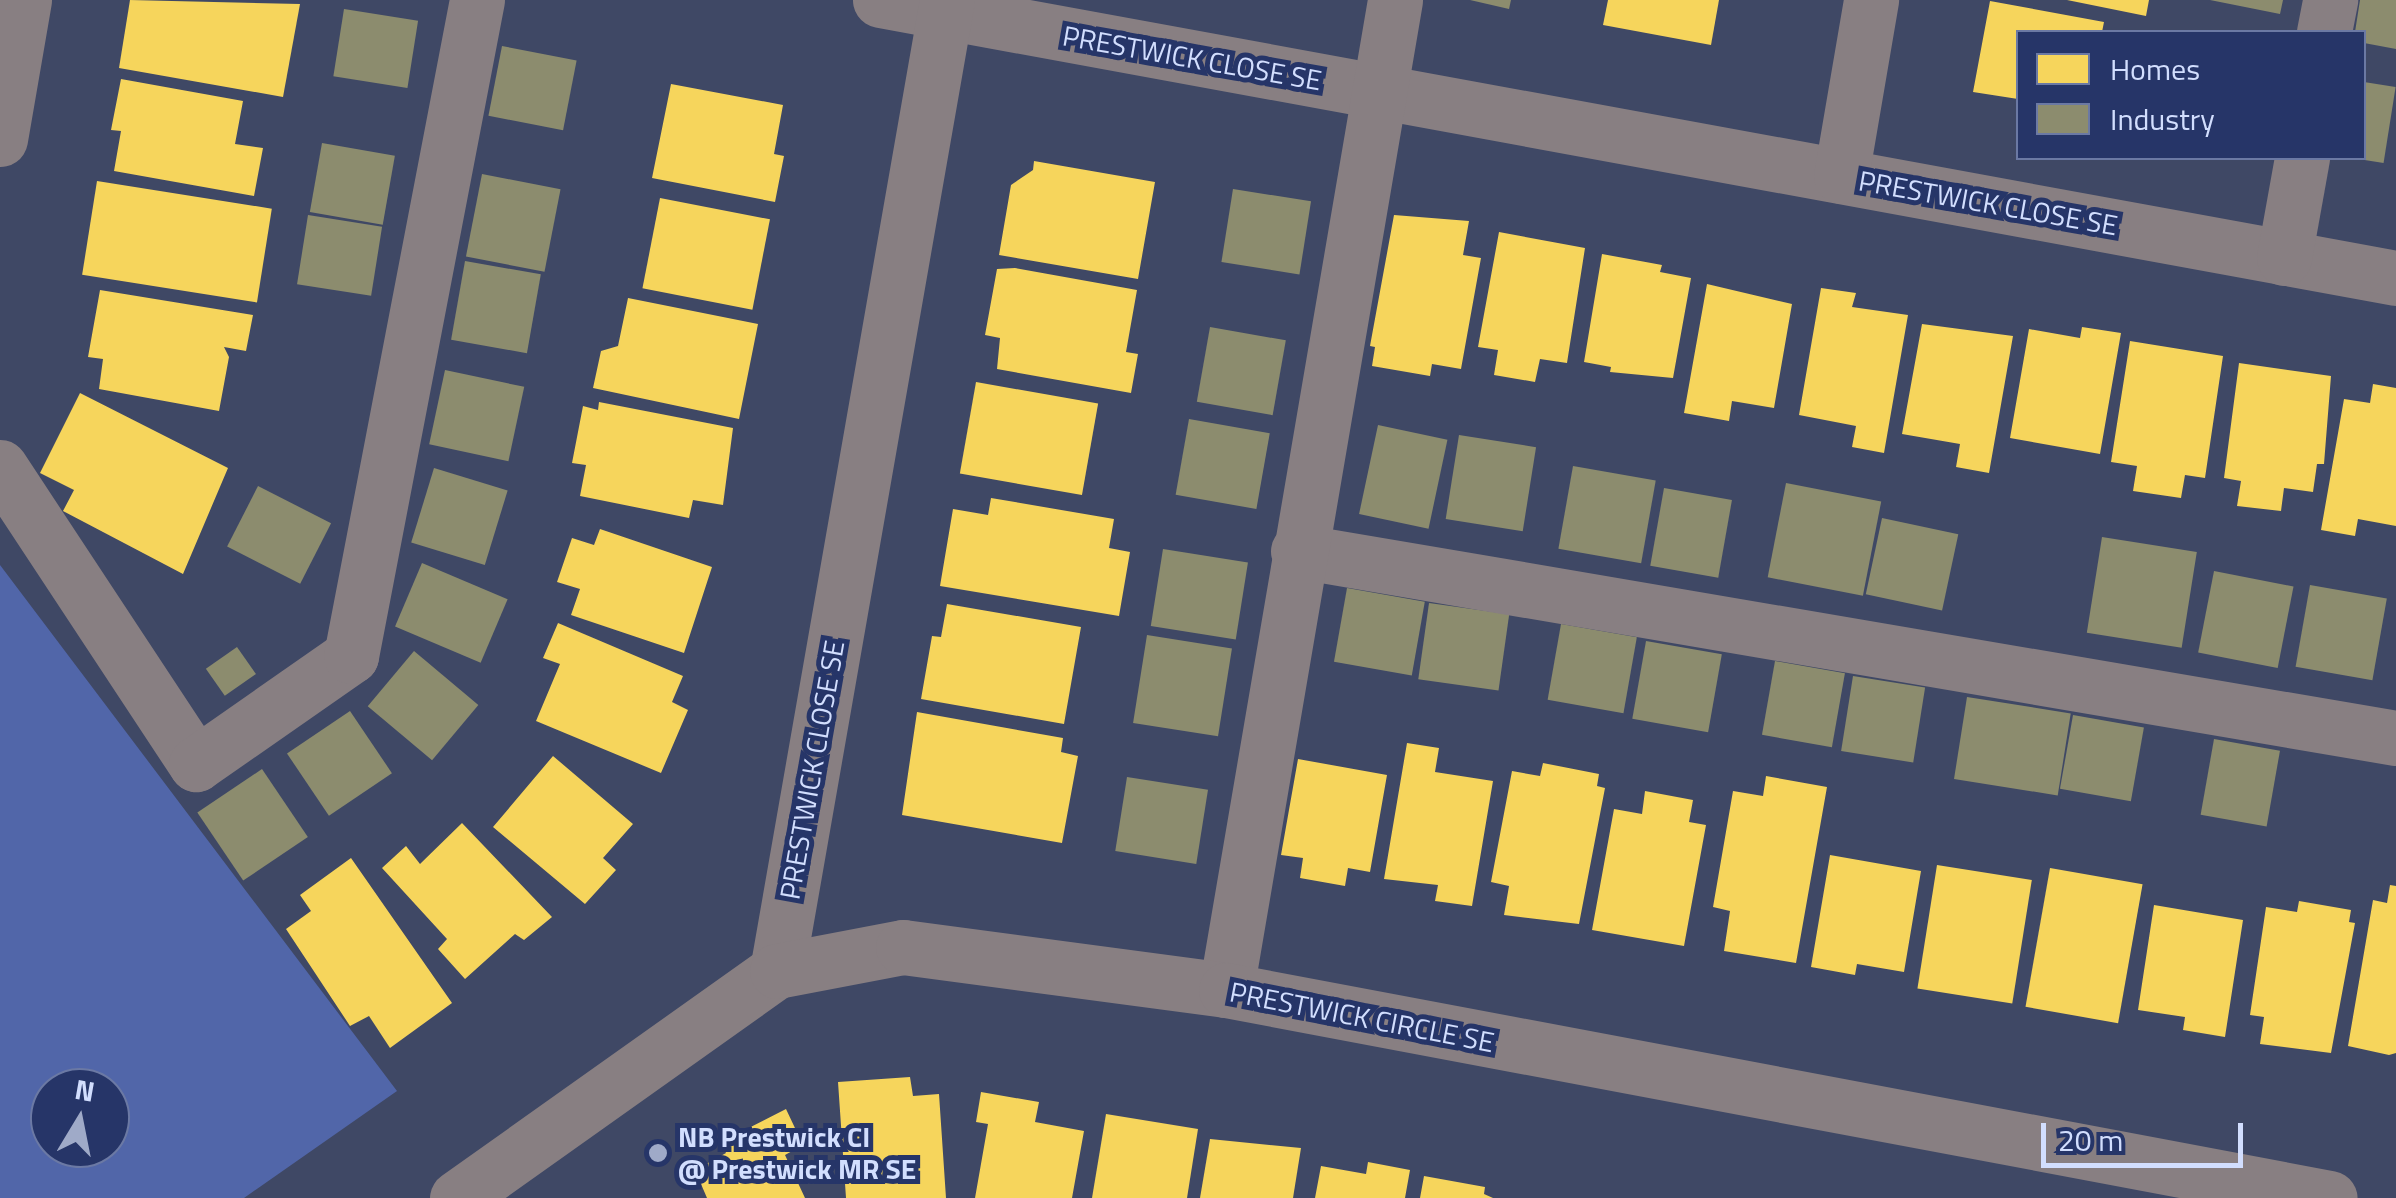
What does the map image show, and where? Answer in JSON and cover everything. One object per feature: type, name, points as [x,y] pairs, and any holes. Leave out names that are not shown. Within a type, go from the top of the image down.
[{"type":"street","points":[[0,139],[24,0]]},
{"type":"street","points":[[0,467],[196,764],[350,656],[476,0]]},
{"type":"street","points":[[880,0],[946,6]]},
{"type":"street","points":[[1226,990],[1298,550],[1395,0]]},
{"type":"street","points":[[1842,176],[1871,0]]},
{"type":"street","points":[[2324,30],[2330,0]]},
{"type":"street","name":"PRESTWICK CLOSE SE","points":[[777,971],[946,6],[1379,92],[2396,278]]},
{"type":"street","points":[[2284,258],[2302,160]]},
{"type":"street","points":[[1298,550],[2396,738]]},
{"type":"street","name":"PRESTWICK CIRCLE SE","points":[[457,1198],[777,971],[903,946],[1226,990],[2330,1198]]},
{"type":"shaded area","points":[[0,565],[397,1091],[244,1198],[0,1198]]},
{"type":"building: Homes","points":[[130,0],[300,4],[283,97],[119,68]]},
{"type":"building: Homes","points":[[1608,0],[1719,0],[1711,45],[1603,25]]},
{"type":"building: Homes","points":[[2067,0],[2149,0],[2146,16]]},
{"type":"building: Homes","points":[[1990,1],[2104,22],[2102,30],[2016,30],[2016,99],[1973,92]]},
{"type":"building: Homes","points":[[121,79],[243,101],[235,144],[263,148],[254,196],[114,171],[121,131],[111,130]]},
{"type":"building: Homes","points":[[671,84],[783,105],[774,154],[784,156],[775,202],[652,178]]},
{"type":"building: Homes","points":[[1034,161],[1155,182],[1138,279],[999,255],[1011,185],[1033,170]]},
{"type":"building: Homes","points":[[97,181],[272,209],[257,303],[82,275]]},
{"type":"building: Homes","points":[[660,198],[770,219],[752,310],[642,288]]},
{"type":"building: Homes","points":[[1394,215],[1469,221],[1463,255],[1481,258],[1461,369],[1432,364],[1430,376],[1372,366],[1375,347],[1370,346]]},
{"type":"building: Homes","points":[[1499,232],[1585,248],[1567,363],[1540,359],[1535,382],[1494,375],[1498,350],[1478,347]]},
{"type":"building: Homes","points":[[1602,254],[1662,265],[1660,272],[1691,278],[1673,378],[1610,372],[1611,367],[1584,362]]},
{"type":"building: Homes","points":[[1015,268],[1137,290],[1126,352],[1138,354],[1131,393],[997,369],[1000,338],[985,335],[997,269]]},
{"type":"building: Homes","points":[[1707,284],[1792,304],[1774,408],[1732,401],[1729,421],[1684,413]]},
{"type":"building: Homes","points":[[1821,288],[1856,293],[1852,307],[1908,315],[1884,453],[1852,447],[1856,426],[1799,415]]},
{"type":"building: Homes","points":[[100,290],[253,315],[246,351],[224,347],[229,357],[219,411],[99,389],[103,359],[88,357]]},
{"type":"building: Homes","points":[[628,298],[758,324],[739,419],[593,388],[601,351],[618,346]]},
{"type":"building: Homes","points":[[1922,324],[2013,336],[1989,473],[1956,467],[1960,444],[1902,434]]},
{"type":"building: Homes","points":[[2082,327],[2121,333],[2100,454],[2010,438],[2029,329],[2080,338]]},
{"type":"building: Homes","points":[[2130,341],[2223,356],[2205,478],[2185,475],[2181,498],[2133,491],[2137,466],[2111,462]]},
{"type":"building: Homes","points":[[2239,363],[2331,376],[2324,464],[2317,464],[2313,492],[2284,488],[2281,511],[2237,506],[2241,481],[2224,478]]},
{"type":"building: Homes","points":[[976,382],[1098,404],[1082,495],[960,474]]},
{"type":"building: Homes","points":[[2373,384],[2396,388],[2396,526],[2358,519],[2355,536],[2321,530],[2344,399],[2370,403]]},
{"type":"building: Homes","points":[[80,393],[228,468],[183,574],[63,511],[74,490],[40,473]]},
{"type":"building: Homes","points":[[599,402],[733,428],[723,505],[693,500],[689,518],[580,496],[586,465],[572,463],[583,406],[598,410]]},
{"type":"building: Homes","points":[[991,498],[1114,519],[1109,548],[1130,552],[1119,616],[940,586],[953,509],[988,515]]},
{"type":"building: Homes","points":[[600,529],[712,567],[684,653],[571,615],[580,589],[557,582],[572,538],[594,545]]},
{"type":"building: Homes","points":[[947,604],[1081,627],[1064,724],[921,699],[932,636],[941,637]]},
{"type":"building: Homes","points":[[558,623],[683,676],[672,702],[688,710],[661,773],[536,721],[560,664],[543,658]]},
{"type":"building: Homes","points":[[917,712],[1063,738],[1061,752],[1078,756],[1062,843],[902,815]]},
{"type":"building: Homes","points":[[1407,743],[1439,748],[1435,772],[1493,781],[1472,906],[1435,901],[1438,885],[1384,879]]},
{"type":"building: Homes","points":[[553,756],[633,824],[603,858],[616,870],[585,904],[493,827]]},
{"type":"building: Homes","points":[[1298,759],[1387,775],[1370,872],[1348,868],[1345,886],[1300,878],[1303,858],[1281,855]]},
{"type":"building: Homes","points":[[1543,763],[1599,774],[1597,786],[1605,788],[1579,924],[1504,915],[1509,886],[1491,882],[1512,771],[1540,776]]},
{"type":"building: Homes","points":[[1766,776],[1827,787],[1796,963],[1724,951],[1730,911],[1713,907],[1733,791],[1763,796]]},
{"type":"building: Homes","points":[[1645,791],[1693,800],[1689,822],[1706,825],[1684,946],[1592,930],[1614,809],[1642,814]]},
{"type":"building: Homes","points":[[462,823],[552,917],[524,940],[515,934],[465,979],[438,949],[447,939],[382,868],[406,846],[420,864]]},
{"type":"building: Homes","points":[[1830,855],[1921,871],[1904,972],[1857,964],[1855,975],[1811,967]]},
{"type":"building: Homes","points":[[351,858],[452,1003],[390,1048],[369,1016],[350,1026],[286,929],[311,911],[300,895]]},
{"type":"building: Homes","points":[[1937,865],[2032,880],[2012,1003],[1917,988]]},
{"type":"building: Homes","points":[[2050,868],[2143,884],[2118,1023],[2026,1007]]},
{"type":"building: Homes","points":[[2390,885],[2396,886],[2396,1053],[2389,1055],[2348,1046],[2373,900],[2387,903]]},
{"type":"building: Homes","points":[[2299,901],[2351,910],[2349,922],[2355,923],[2331,1053],[2260,1044],[2264,1017],[2250,1015],[2266,907],[2297,912]]},
{"type":"building: Homes","points":[[2154,905],[2243,920],[2225,1037],[2183,1030],[2185,1017],[2138,1010]]},
{"type":"building: Homes","points":[[910,1077],[913,1096],[939,1094],[946,1198],[846,1198],[838,1082]]},
{"type":"building: Homes","points":[[981,1092],[1039,1102],[1035,1122],[1084,1131],[1072,1198],[975,1198],[988,1124],[976,1122]]},
{"type":"building: Homes","points":[[786,1109],[803,1145],[785,1155],[805,1198],[707,1198],[695,1170],[726,1153],[721,1142]]},
{"type":"building: Homes","points":[[1106,1114],[1198,1129],[1187,1198],[1092,1198]]},
{"type":"building: Homes","points":[[1210,1139],[1301,1148],[1293,1198],[1200,1198]]},
{"type":"building: Homes","points":[[1368,1162],[1410,1170],[1405,1198],[1315,1198],[1321,1166],[1366,1174]]},
{"type":"building: Homes","points":[[1424,1176],[1485,1187],[1484,1194],[1493,1198],[1420,1198]]},
{"type":"building: Industry","points":[[1470,0],[1511,0],[1509,9]]},
{"type":"building: Industry","points":[[2210,0],[2283,0],[2280,14]]},
{"type":"building: Industry","points":[[2360,0],[2396,0],[2396,49],[2366,43],[2366,30],[2355,30]]},
{"type":"building: Industry","points":[[344,9],[418,21],[407,88],[333,76]]},
{"type":"building: Industry","points":[[502,46],[577,61],[563,130],[488,116]]},
{"type":"building: Industry","points":[[2366,82],[2396,87],[2384,163],[2364,160]]},
{"type":"building: Industry","points":[[322,143],[395,156],[383,225],[310,212]]},
{"type":"building: Industry","points":[[482,174],[561,189],[545,272],[466,256]]},
{"type":"building: Industry","points":[[1233,189],[1311,201],[1299,274],[1221,262]]},
{"type":"building: Industry","points":[[308,215],[382,227],[371,296],[297,284]]},
{"type":"building: Industry","points":[[465,261],[541,274],[527,353],[451,340]]},
{"type":"building: Industry","points":[[1210,327],[1286,340],[1273,415],[1197,402]]},
{"type":"building: Industry","points":[[445,370],[524,387],[508,461],[429,444]]},
{"type":"building: Industry","points":[[1189,419],[1270,433],[1256,509],[1176,495]]},
{"type":"building: Industry","points":[[1378,425],[1447,440],[1429,529],[1359,514]]},
{"type":"building: Industry","points":[[1459,435],[1536,447],[1523,531],[1446,519]]},
{"type":"building: Industry","points":[[1573,466],[1656,481],[1641,563],[1558,549]]},
{"type":"building: Industry","points":[[434,468],[508,491],[485,565],[411,543]]},
{"type":"building: Industry","points":[[1786,483],[1881,502],[1863,596],[1768,577]]},
{"type":"building: Industry","points":[[258,486],[331,523],[300,584],[227,547]]},
{"type":"building: Industry","points":[[1664,488],[1732,500],[1718,578],[1650,566]]},
{"type":"building: Industry","points":[[1882,518],[1958,534],[1942,611],[1866,594]]},
{"type":"building: Industry","points":[[2102,537],[2197,552],[2182,648],[2087,633]]},
{"type":"building: Industry","points":[[1163,549],[1248,562],[1236,639],[1151,626]]},
{"type":"building: Industry","points":[[422,563],[508,599],[481,663],[395,627]]},
{"type":"building: Industry","points":[[2214,571],[2294,586],[2278,668],[2198,652]]},
{"type":"building: Industry","points":[[2310,585],[2387,599],[2372,680],[2296,667]]},
{"type":"building: Industry","points":[[1347,588],[1425,602],[1412,676],[1334,662]]},
{"type":"building: Industry","points":[[1429,603],[1509,614],[1498,691],[1418,679]]},
{"type":"building: Industry","points":[[1561,624],[1637,637],[1623,713],[1548,700]]},
{"type":"building: Industry","points":[[1147,635],[1232,648],[1218,736],[1133,723]]},
{"type":"building: Industry","points":[[1646,641],[1722,654],[1708,732],[1632,719]]},
{"type":"building: Industry","points":[[237,647],[256,674],[225,696],[206,669]]},
{"type":"building: Industry","points":[[414,651],[478,705],[432,760],[368,706]]},
{"type":"building: Industry","points":[[1775,661],[1845,673],[1832,747],[1762,735]]},
{"type":"building: Industry","points":[[1853,676],[1925,687],[1913,762],[1841,751]]},
{"type":"building: Industry","points":[[1967,697],[2071,713],[2058,795],[1954,779]]},
{"type":"building: Industry","points":[[350,711],[392,773],[329,816],[287,753]]},
{"type":"building: Industry","points":[[2073,715],[2144,728],[2131,801],[2060,789]]},
{"type":"building: Industry","points":[[2214,739],[2280,751],[2267,826],[2201,815]]},
{"type":"building: Industry","points":[[262,769],[308,837],[243,881],[197,813]]},
{"type":"building: Industry","points":[[1127,777],[1208,790],[1196,864],[1115,851]]},
{"type":"place","name":"NB Prestwick CI @ Prestwick MR SE","points":[[658,1153]]}]
